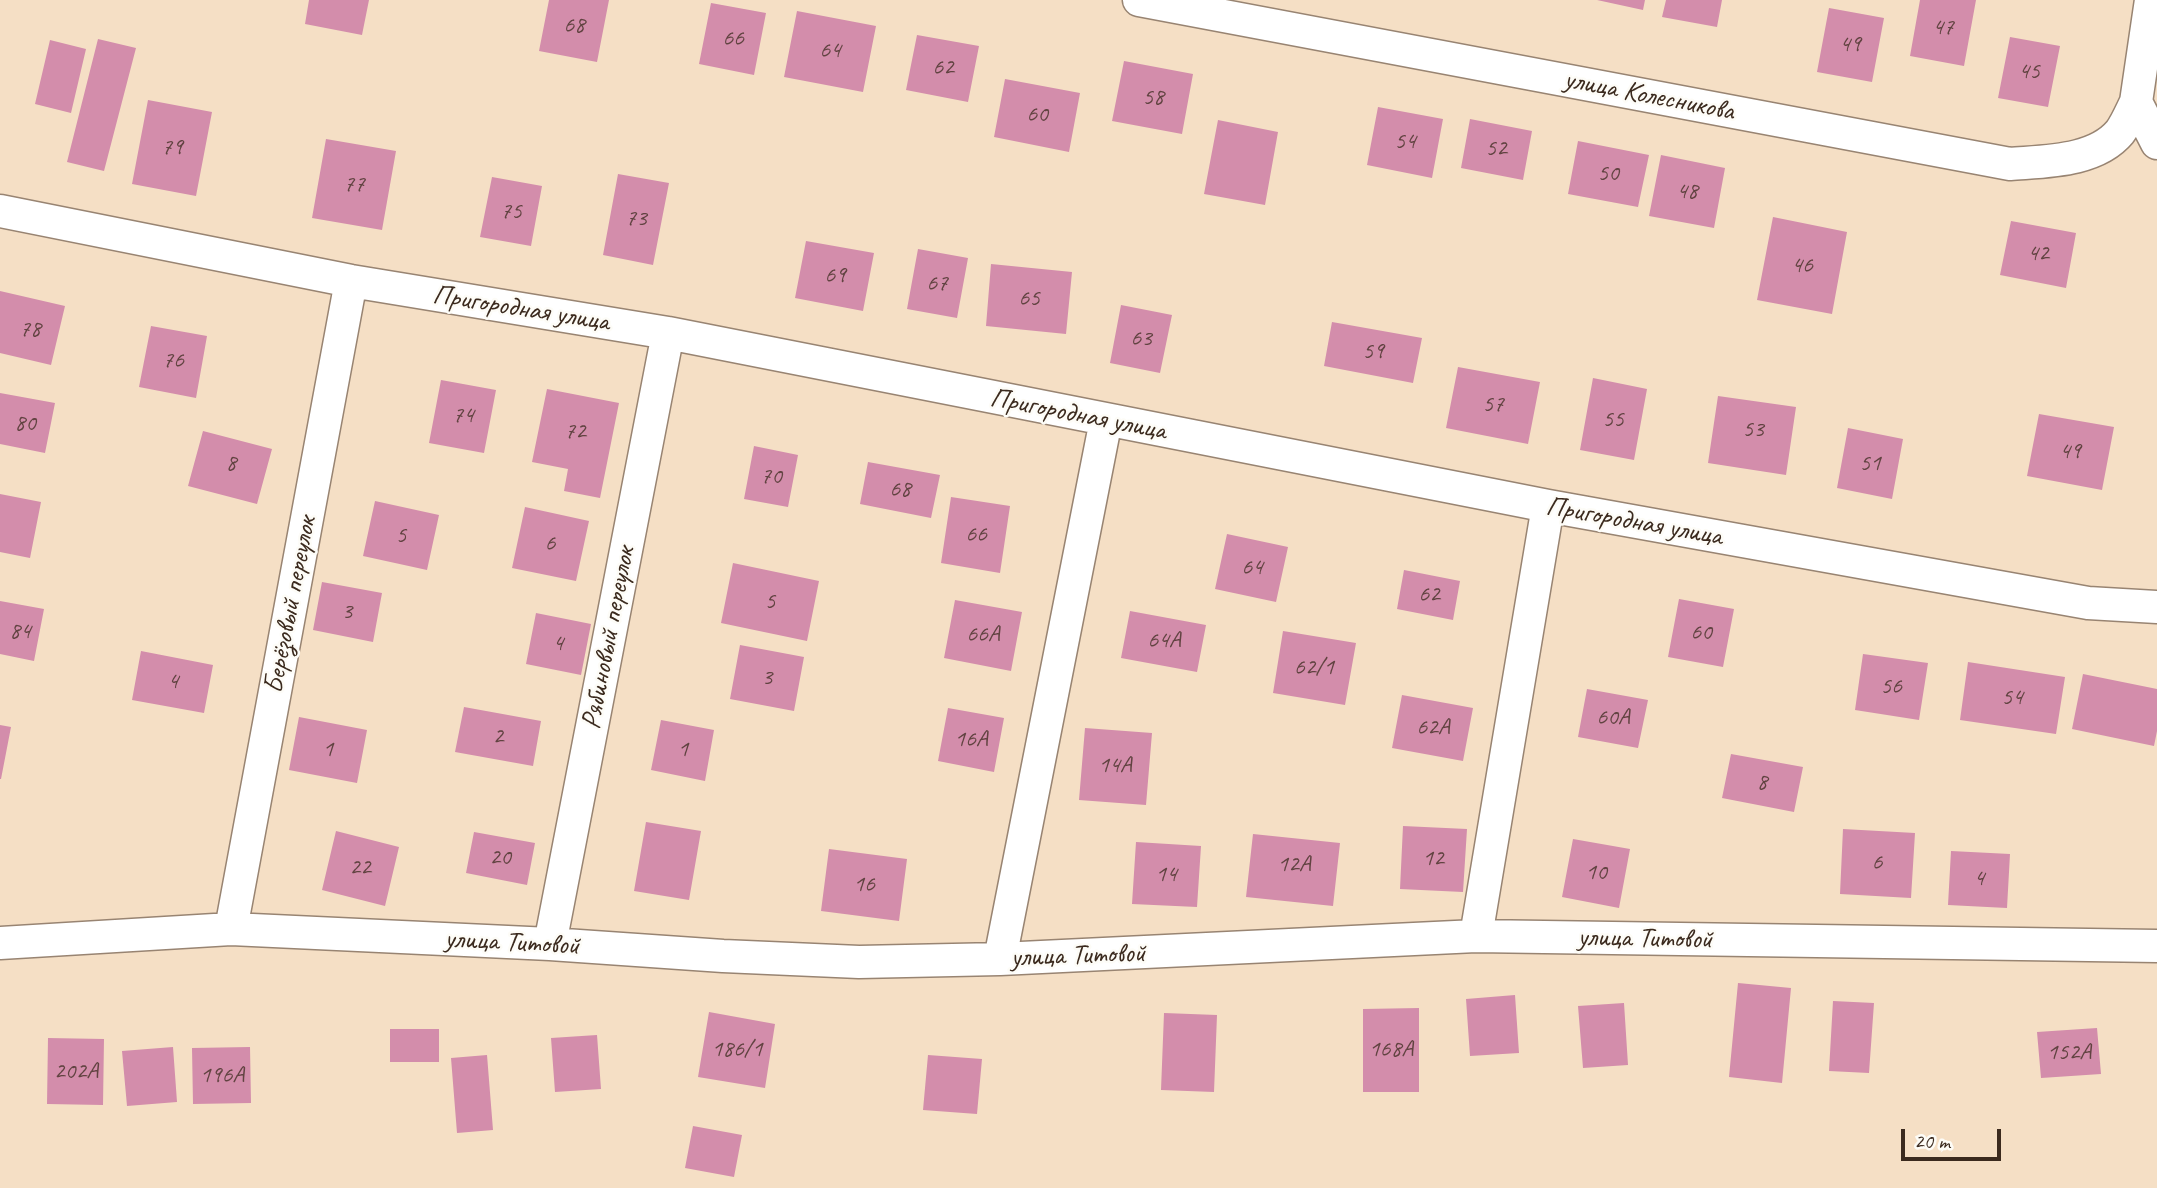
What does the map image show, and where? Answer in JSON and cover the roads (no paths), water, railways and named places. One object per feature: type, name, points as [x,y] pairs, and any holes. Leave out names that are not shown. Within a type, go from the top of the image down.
[{"type":"street","name":"улица Колесникова","points":[[1139,0],[2010,164],[2067,160],[2101,146],[2120,132],[2136,103]]},
{"type":"street","points":[[2151,0],[2136,103],[2157,143]]},
{"type":"street","name":"Пригородная улица","points":[[0,211],[351,281],[668,333],[1548,506],[2088,603],[2157,607]]},
{"type":"street","name":"Берёзовый переулок","points":[[231,929],[351,281]]},
{"type":"street","name":"Рябиновый переулок","points":[[550,944],[668,333]]},
{"type":"street","points":[[1000,959],[1106,420]]},
{"type":"street","points":[[1476,936],[1548,506]]},
{"type":"street","name":"улица Титовой","points":[[0,943],[231,929],[859,962],[1000,959],[1476,936],[2157,946]]}]
